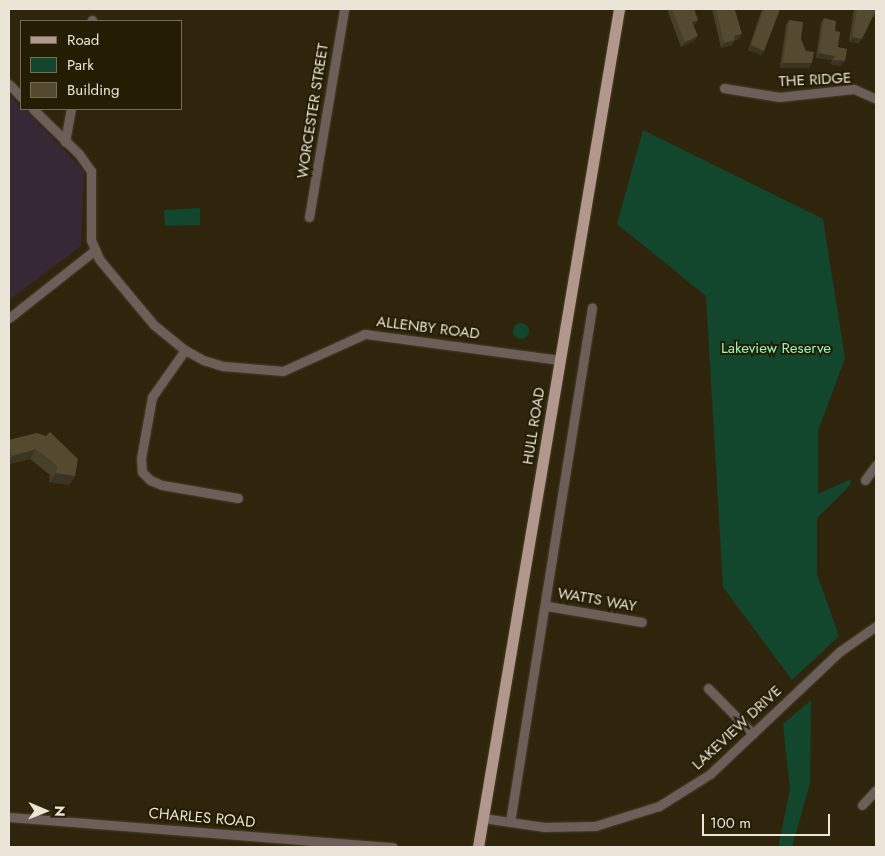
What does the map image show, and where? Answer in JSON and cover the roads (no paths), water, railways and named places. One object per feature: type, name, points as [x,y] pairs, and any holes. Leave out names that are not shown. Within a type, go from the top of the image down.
[{"type":"main road","name":"HULL ROAD","points":[[478,847],[620,9]]},
{"type":"street","name":"WORCESTER STREET","points":[[309,217],[344,9]]},
{"type":"street","points":[[9,84],[20,96]]},
{"type":"street","name":"THE RIDGE","points":[[724,88],[779,97],[854,89],[876,99]]},
{"type":"street","name":"ALLENBY ROAD","points":[[34,110],[90,171],[93,192],[89,216],[91,240],[95,250],[123,291],[148,318],[184,350],[223,366],[283,371],[357,337],[381,334],[560,360]]},
{"type":"street","points":[[65,142],[71,110]]},
{"type":"street","points":[[9,318],[95,250]]},
{"type":"street","points":[[510,822],[547,606],[592,307]]},
{"type":"street","points":[[184,350],[152,397],[141,458],[142,472],[150,480],[162,485],[238,498]]},
{"type":"street","points":[[865,480],[876,464]]},
{"type":"street","name":"WATTS WAY","points":[[547,606],[642,622]]},
{"type":"street","name":"LAKEVIEW DRIVE","points":[[483,818],[574,827],[625,819],[685,792],[710,774],[839,652],[876,626]]},
{"type":"street","points":[[708,688],[753,734]]},
{"type":"street","points":[[862,805],[876,790]]},
{"type":"street","name":"CHARLES ROAD","points":[[9,818],[393,847]]},
{"type":"park label","name":"Lakeview Reserve","points":[[776,349]]}]
